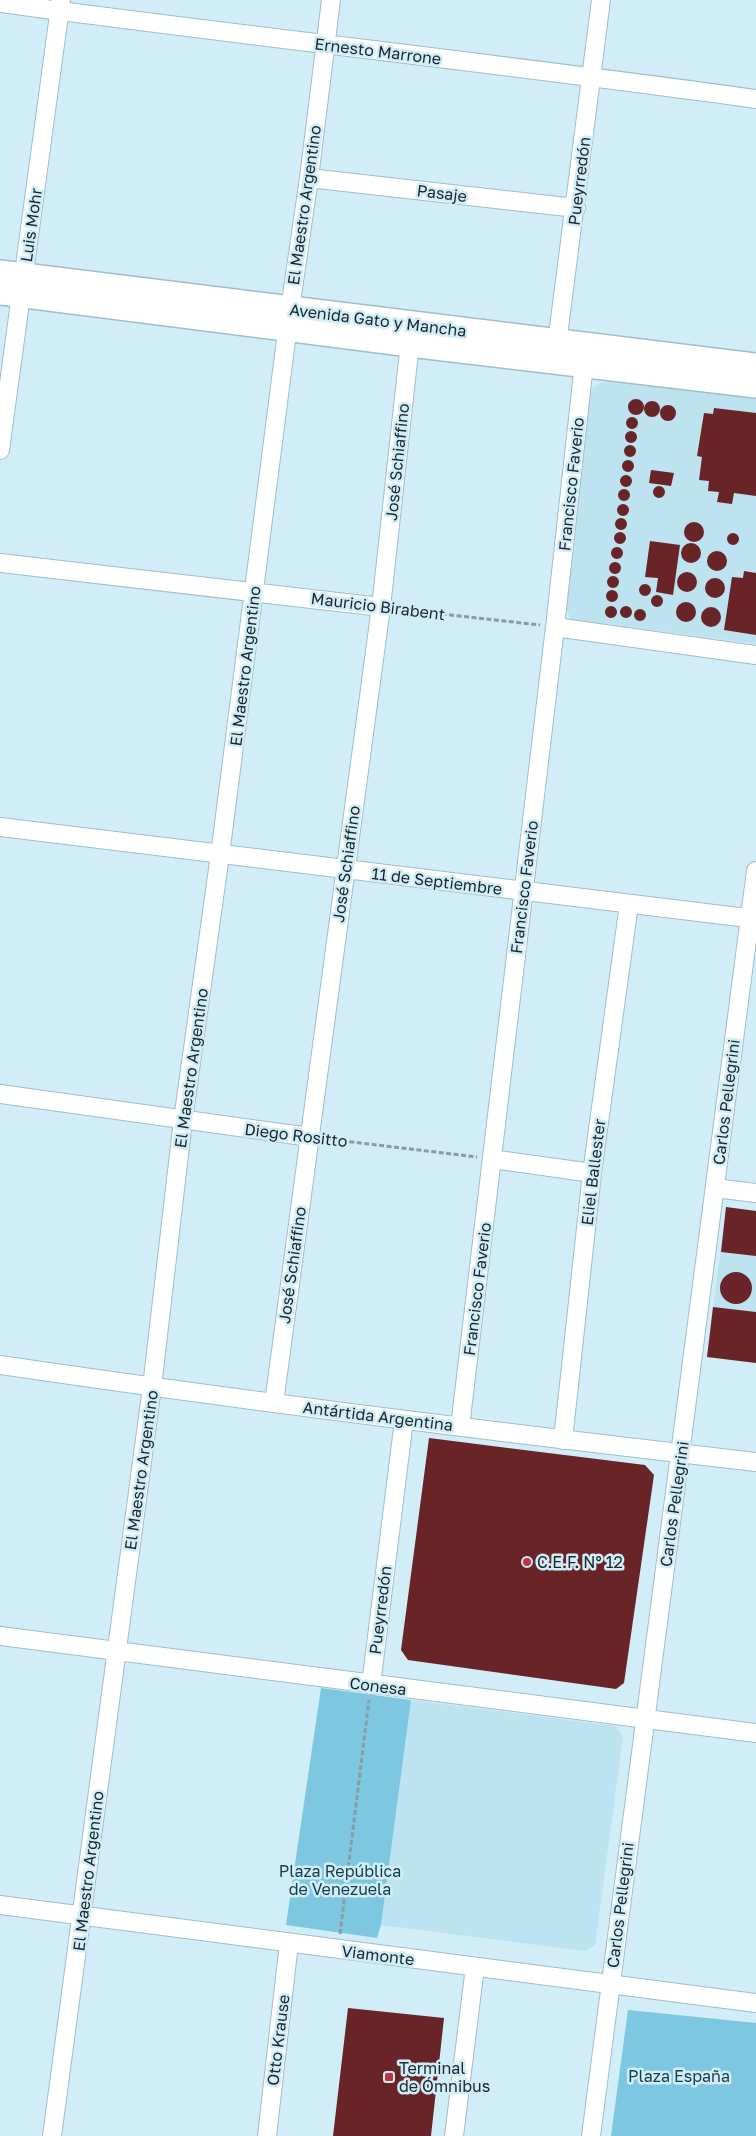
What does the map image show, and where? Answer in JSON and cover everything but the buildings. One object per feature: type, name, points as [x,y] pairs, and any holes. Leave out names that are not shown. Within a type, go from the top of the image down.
[{"type":"main road","name":"Avenida Gato y Mancha","points":[[12,284],[556,352],[756,385]]},
{"type":"main road","name":"Avenida Gato y Mancha","points":[[585,356],[756,366]]},
{"type":"street","name":"El Maestro Argentino","points":[[52,2136],[152,1387],[184,1120],[331,0]]},
{"type":"street","name":"Pueyrredón","points":[[556,352],[576,208],[601,0]]},
{"type":"street","name":"Ernesto Marrone","points":[[0,3],[60,6],[325,45],[592,76],[756,99]]},
{"type":"street","name":"Luis Mohr","points":[[0,450],[12,284],[60,6]]},
{"type":"street","name":"Pasaje","points":[[309,178],[576,208]]},
{"type":"street","name":"José Schiaffino","points":[[274,1403],[381,607],[411,334]]},
{"type":"street","name":"Francisco Faverio","points":[[460,1427],[556,627],[585,356]]},
{"type":"street","name":"Mauricio Birabent","points":[[0,563],[381,607]]},
{"type":"street","points":[[556,627],[756,655]]},
{"type":"street","name":"11 de Septiembre","points":[[0,827],[753,918]]},
{"type":"street","name":"Carlos Pellegrini","points":[[591,2136],[644,1720],[753,918],[756,872]]},
{"type":"street","name":"Eliel Ballester","points":[[563,1440],[592,1173],[629,904]]},
{"type":"street","name":"Diego Rositto","points":[[0,1094],[310,1136]]},
{"type":"street","points":[[492,1160],[592,1173]]},
{"type":"street","points":[[715,1188],[756,1193]]},
{"type":"street","name":"Antártida Argentina","points":[[0,1365],[404,1420],[756,1462]]},
{"type":"street","name":"Pueyrredón","points":[[371,1685],[404,1420]]},
{"type":"street","name":"Conesa","points":[[0,1636],[756,1733]]},
{"type":"street","name":"Viamonte","points":[[0,1905],[610,1985],[756,2002]]},
{"type":"street","name":"Otto Krause","points":[[267,2136],[289,1943]]},
{"type":"street","points":[[454,2136],[475,1967]]},
{"type":"path","name":"Mauricio Birabent","points":[[381,607],[556,627]]},
{"type":"path","name":"Diego Rositto","points":[[310,1136],[492,1160]]},
{"type":"path","points":[[338,1950],[371,1685]]},
{"type":"shaded area","points":[[612,377],[756,395],[756,644],[571,619],[565,607],[590,389]]},
{"type":"shaded area","points":[[726,1207],[756,1211],[756,1363],[707,1357]]},
{"type":"shaded area","points":[[411,1700],[615,1726],[623,1737],[595,1945],[585,1951],[381,1925]]},
{"type":"green space","name":"Plaza República de Venezuela","points":[[321,1688],[411,1700],[381,1925],[377,1938],[286,1925]]},
{"type":"green space","name":"Plaza España","points":[[628,2010],[756,2023],[756,2136],[611,2136]]},
{"type":"place","name":"C.E.F. N° 12","points":[[527,1562]]},
{"type":"place","name":"Terminal de Ómnibus","points":[[389,2077]]}]
